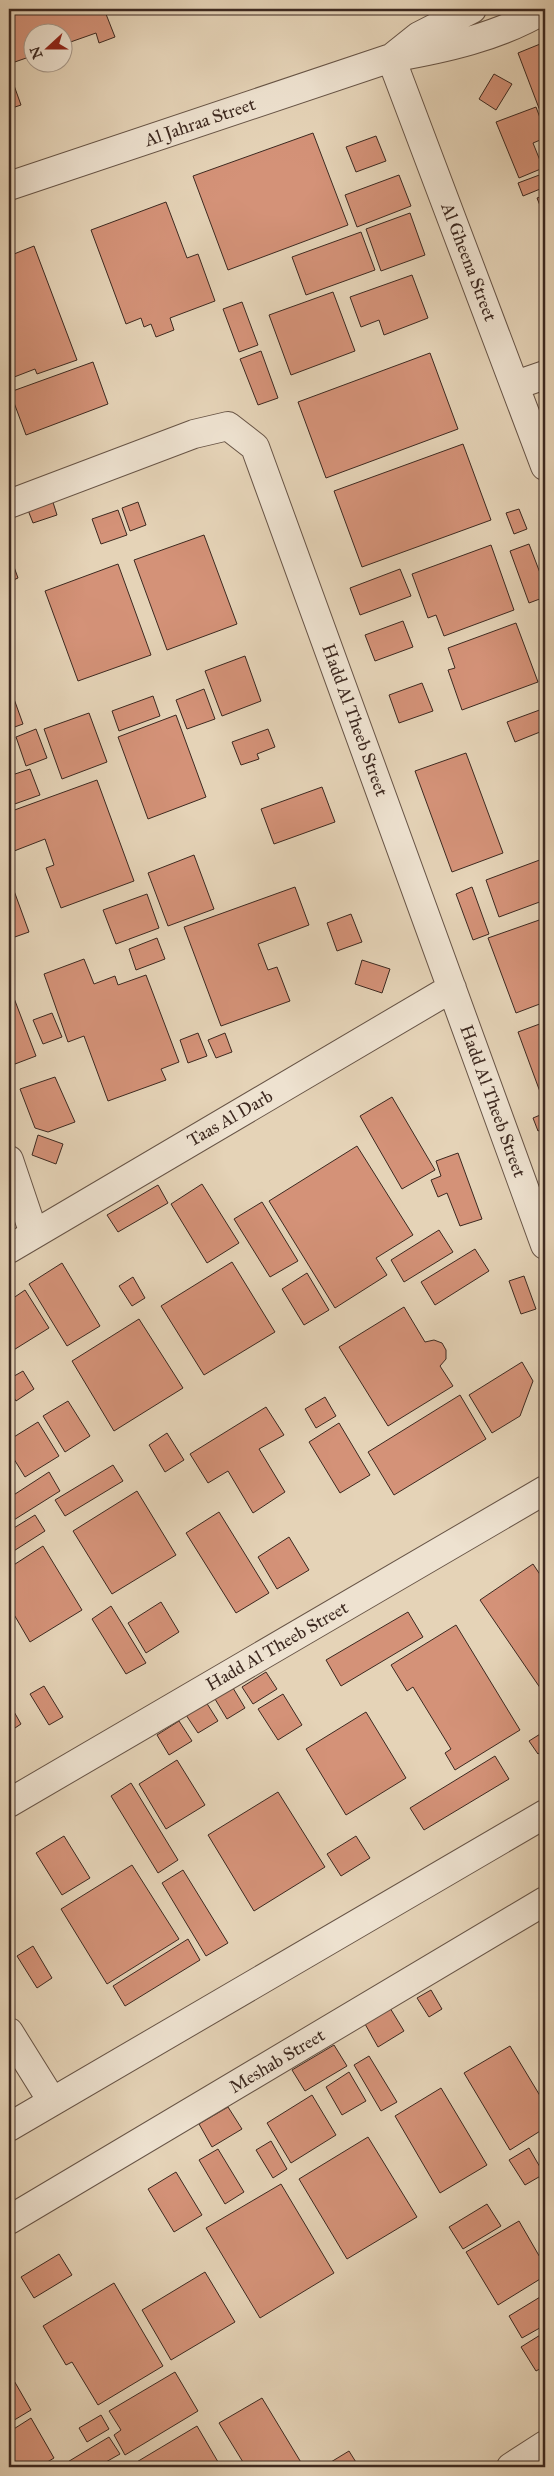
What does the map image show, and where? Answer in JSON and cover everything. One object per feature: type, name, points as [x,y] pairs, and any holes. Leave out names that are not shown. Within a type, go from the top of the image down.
[{"type":"street","name":"Al Jahraa Street","points":[[391,58],[419,36],[472,9]]},
{"type":"street","name":"Al Jahraa Street","points":[[9,186],[391,58],[436,50],[502,30],[545,9]]},
{"type":"street","name":"Al Gheena Street","points":[[391,58],[545,466]]},
{"type":"street","points":[[516,385],[545,375]]},
{"type":"street","name":"Hadd Al Theeb Street","points":[[9,504],[194,434],[228,426],[255,447],[545,1245]]},
{"type":"street","name":"Taas Al Darb","points":[[9,1250],[452,988]]},
{"type":"street","points":[[9,1160],[34,1234]]},
{"type":"street","name":"Hadd Al Theeb Street","points":[[9,1803],[545,1490]]},
{"type":"street","points":[[9,2127],[545,1814]]},
{"type":"street","name":"Meshab Street","points":[[9,2220],[545,1901]]},
{"type":"street","points":[[9,2032],[52,2101]]},
{"type":"street","points":[[511,2467],[545,2445]]},
{"type":"building","points":[[9,9],[104,9],[115,37],[99,43],[96,33],[72,41],[72,22],[22,22],[22,59],[9,64]]},
{"type":"building","points":[[545,42],[545,124],[518,53]]},
{"type":"building","points":[[494,74],[512,84],[496,110],[479,99]]},
{"type":"building","points":[[11,77],[21,105],[9,109],[9,78]]},
{"type":"building","points":[[536,107],[545,131],[545,138],[533,143],[543,168],[519,178],[496,122]]},
{"type":"building","points":[[313,133],[348,225],[228,270],[193,176]]},
{"type":"building","points":[[376,136],[386,161],[356,172],[346,147]]},
{"type":"building","points":[[542,174],[545,187],[523,196],[518,183]]},
{"type":"building","points":[[399,175],[411,206],[357,227],[345,195]]},
{"type":"building","points":[[545,195],[545,218],[537,198]]},
{"type":"building","points":[[166,202],[187,258],[198,254],[215,301],[170,318],[174,330],[156,337],[151,324],[144,327],[141,318],[126,324],[91,230]]},
{"type":"building","points":[[410,213],[425,255],[381,271],[366,229]]},
{"type":"building","points":[[361,232],[375,270],[306,295],[292,257]]},
{"type":"building","points":[[34,246],[77,360],[37,374],[35,369],[9,379],[9,256]]},
{"type":"building","points":[[412,275],[428,318],[384,335],[379,320],[361,327],[350,297]]},
{"type":"building","points":[[333,292],[355,351],[291,375],[269,315]]},
{"type":"building","points":[[242,302],[258,345],[239,352],[223,309]]},
{"type":"building","points":[[261,351],[278,398],[258,405],[240,359]]},
{"type":"building","points":[[430,353],[458,429],[326,478],[298,402]]},
{"type":"building","points":[[93,362],[108,404],[26,435],[10,392]]},
{"type":"building","points":[[463,444],[491,520],[362,567],[334,491]]},
{"type":"building","points":[[51,496],[57,515],[33,523],[26,505]]},
{"type":"building","points":[[138,502],[146,525],[130,531],[122,508]]},
{"type":"building","points":[[519,509],[527,529],[514,534],[506,513]]},
{"type":"building","points":[[118,510],[127,535],[101,544],[92,519]]},
{"type":"building","points":[[204,535],[237,624],[167,650],[134,560]]},
{"type":"building","points":[[529,544],[545,586],[545,597],[529,603],[510,551]]},
{"type":"building","points":[[491,545],[514,610],[444,636],[436,615],[428,618],[412,574]]},
{"type":"building","points":[[9,553],[18,578],[9,582]]},
{"type":"building","points":[[118,564],[151,655],[78,681],[45,591]]},
{"type":"building","points":[[400,569],[411,596],[360,615],[350,588]]},
{"type":"building","points":[[403,621],[413,647],[375,661],[365,635]]},
{"type":"building","points":[[516,623],[538,682],[462,710],[448,670],[455,668],[448,648]]},
{"type":"building","points":[[245,656],[261,701],[222,716],[205,671]]},
{"type":"building","points":[[422,683],[433,711],[399,723],[389,695]]},
{"type":"building","points":[[9,685],[23,724],[9,729]]},
{"type":"building","points":[[204,689],[215,719],[187,729],[176,700]]},
{"type":"building","points":[[153,696],[160,716],[119,731],[112,711]]},
{"type":"building","points":[[545,708],[545,730],[515,742],[507,722]]},
{"type":"building","points":[[89,713],[107,762],[62,779],[44,729]]},
{"type":"building","points":[[176,715],[206,797],[148,819],[118,737]]},
{"type":"building","points":[[36,729],[47,758],[26,766],[16,737]]},
{"type":"building","points":[[268,729],[275,747],[257,754],[259,759],[241,765],[232,742]]},
{"type":"building","points":[[466,753],[503,853],[452,872],[415,771]]},
{"type":"building","points":[[30,769],[40,795],[9,806],[9,776]]},
{"type":"building","points":[[97,780],[134,881],[61,908],[46,868],[54,865],[45,839],[9,853],[9,812]]},
{"type":"building","points":[[322,787],[335,822],[274,844],[261,809]]},
{"type":"building","points":[[194,855],[214,909],[168,926],[148,873]]},
{"type":"building","points":[[545,858],[545,900],[499,917],[486,880]]},
{"type":"building","points":[[295,887],[309,925],[258,944],[268,970],[277,967],[290,1001],[221,1026],[184,927]]},
{"type":"building","points":[[472,887],[489,934],[473,940],[456,894]]},
{"type":"building","points":[[13,888],[29,932],[9,939],[9,889]]},
{"type":"building","points":[[147,894],[159,928],[116,944],[103,910]]},
{"type":"building","points":[[351,914],[362,942],[337,951],[327,923]]},
{"type":"building","points":[[545,918],[545,964],[541,966],[545,978],[545,1002],[516,1013],[488,938]]},
{"type":"building","points":[[157,938],[165,959],[136,970],[129,949]]},
{"type":"building","points":[[84,959],[94,984],[115,976],[118,985],[146,975],[179,1062],[161,1069],[166,1080],[108,1101],[84,1036],[68,1042],[44,974]]},
{"type":"building","points":[[362,960],[390,969],[382,993],[355,984]]},
{"type":"building","points":[[9,985],[36,1056],[15,1064],[9,1046]]},
{"type":"building","points":[[52,1013],[62,1037],[43,1044],[33,1020]]},
{"type":"building","points":[[545,1022],[545,1099],[543,1100],[518,1032]]},
{"type":"building","points":[[198,1033],[207,1056],[188,1063],[180,1040]]},
{"type":"building","points":[[225,1033],[232,1052],[216,1058],[208,1040]]},
{"type":"building","points":[[55,1077],[75,1122],[48,1132],[35,1128],[20,1089]]},
{"type":"building","points":[[392,1097],[435,1170],[402,1189],[360,1116]]},
{"type":"building","points":[[545,1113],[545,1128],[538,1131],[533,1118]]},
{"type":"building","points":[[38,1135],[63,1144],[56,1164],[32,1155]]},
{"type":"building","points":[[357,1146],[413,1235],[376,1258],[387,1275],[335,1308],[269,1201]]},
{"type":"building","points":[[458,1153],[482,1219],[460,1226],[447,1193],[438,1197],[431,1180],[441,1176],[436,1161]]},
{"type":"building","points":[[202,1184],[239,1243],[207,1263],[171,1204]]},
{"type":"building","points":[[158,1185],[168,1203],[118,1232],[107,1215]]},
{"type":"building","points":[[262,1202],[298,1261],[270,1277],[234,1219]]},
{"type":"building","points":[[439,1230],[453,1252],[404,1282],[391,1260]]},
{"type":"building","points":[[475,1249],[489,1271],[435,1305],[421,1282]]},
{"type":"building","points":[[232,1262],[275,1332],[204,1375],[161,1306]]},
{"type":"building","points":[[62,1263],[100,1326],[67,1346],[29,1284]]},
{"type":"building","points":[[307,1273],[329,1310],[304,1325],[282,1289]]},
{"type":"building","points":[[524,1276],[536,1309],[521,1314],[509,1281]]},
{"type":"building","points":[[133,1277],[145,1298],[132,1306],[119,1286]]},
{"type":"building","points":[[25,1290],[49,1328],[12,1351],[9,1345],[9,1301]]},
{"type":"building","points":[[404,1307],[425,1342],[434,1340],[442,1343],[446,1350],[446,1359],[440,1366],[453,1386],[388,1426],[339,1347]]},
{"type":"building","points":[[139,1319],[183,1388],[114,1431],[72,1361]]},
{"type":"building","points":[[522,1362],[533,1381],[520,1416],[492,1433],[469,1395]]},
{"type":"building","points":[[23,1371],[34,1389],[16,1401],[9,1389],[9,1379]]},
{"type":"building","points":[[460,1395],[486,1439],[394,1495],[368,1452]]},
{"type":"building","points":[[325,1397],[336,1416],[316,1428],[305,1409]]},
{"type":"building","points":[[68,1401],[90,1436],[65,1452],[43,1416]]},
{"type":"building","points":[[266,1407],[284,1435],[259,1449],[285,1492],[253,1513],[228,1471],[208,1483],[190,1454]]},
{"type":"building","points":[[38,1422],[59,1456],[25,1477],[9,1451],[9,1440]]},
{"type":"building","points":[[339,1423],[370,1475],[340,1493],[309,1442]]},
{"type":"building","points":[[167,1433],[184,1460],[165,1472],[149,1445]]},
{"type":"building","points":[[113,1465],[123,1481],[65,1516],[55,1500]]},
{"type":"building","points":[[49,1472],[60,1491],[9,1523],[9,1498]]},
{"type":"building","points":[[137,1491],[176,1555],[112,1594],[73,1531]]},
{"type":"building","points":[[219,1512],[269,1593],[236,1613],[186,1533]]},
{"type":"building","points":[[35,1515],[45,1531],[9,1554],[9,1531]]},
{"type":"building","points":[[289,1537],[309,1570],[277,1589],[258,1557]]},
{"type":"building","points":[[43,1546],[82,1610],[30,1642],[9,1606],[9,1568]]},
{"type":"building","points":[[533,1564],[545,1582],[545,1695],[480,1600]]},
{"type":"building","points":[[161,1602],[179,1632],[146,1653],[128,1623]]},
{"type":"building","points":[[111,1606],[146,1663],[126,1674],[92,1619]]},
{"type":"building","points":[[408,1612],[423,1637],[341,1686],[326,1660]]},
{"type":"building","points":[[456,1625],[520,1730],[455,1770],[445,1753],[451,1749],[413,1687],[407,1691],[391,1665]]},
{"type":"building","points":[[266,1672],[277,1689],[253,1704],[242,1687]]},
{"type":"building","points":[[44,1686],[63,1717],[49,1725],[30,1694]]},
{"type":"building","points":[[233,1688],[245,1708],[227,1719],[215,1699]]},
{"type":"building","points":[[283,1694],[302,1725],[278,1740],[258,1709]]},
{"type":"building","points":[[206,1702],[218,1721],[198,1733],[186,1715]]},
{"type":"building","points":[[9,1703],[21,1724],[9,1732]]},
{"type":"building","points":[[366,1712],[406,1778],[346,1815],[306,1749]]},
{"type":"building","points":[[179,1721],[192,1741],[169,1755],[157,1735]]},
{"type":"building","points":[[545,1731],[545,1749],[538,1754],[529,1741]]},
{"type":"building","points":[[495,1756],[509,1779],[424,1830],[410,1808]]},
{"type":"building","points":[[177,1760],[205,1805],[166,1829],[139,1784]]},
{"type":"building","points":[[131,1783],[178,1860],[158,1873],[111,1796]]},
{"type":"building","points":[[278,1792],[325,1867],[254,1911],[208,1835]]},
{"type":"building","points":[[64,1836],[90,1878],[62,1895],[36,1853]]},
{"type":"building","points":[[356,1836],[370,1858],[341,1876],[327,1854]]},
{"type":"building","points":[[132,1865],[179,1939],[107,1984],[61,1909]]},
{"type":"building","points":[[183,1870],[228,1943],[206,1956],[162,1883]]},
{"type":"building","points":[[188,1939],[200,1960],[125,2006],[113,1986]]},
{"type":"building","points":[[33,1946],[52,1978],[37,1988],[17,1956]]},
{"type":"building","points":[[431,1990],[442,2009],[429,2017],[417,1998]]},
{"type":"building","points":[[390,2008],[404,2031],[378,2047],[365,2024]]},
{"type":"building","points":[[334,2045],[347,2066],[305,2091],[292,2070]]},
{"type":"building","points":[[510,2046],[545,2104],[545,2128],[510,2150],[464,2073]]},
{"type":"building","points":[[369,2056],[397,2102],[381,2111],[354,2065]]},
{"type":"building","points":[[349,2072],[366,2101],[342,2115],[326,2087]]},
{"type":"building","points":[[441,2088],[487,2165],[440,2193],[395,2116]]},
{"type":"building","points":[[312,2095],[336,2135],[291,2163],[267,2123]]},
{"type":"building","points":[[228,2107],[242,2129],[212,2147],[199,2124]]},
{"type":"building","points":[[368,2137],[417,2217],[347,2259],[299,2179]]},
{"type":"building","points":[[271,2141],[287,2169],[273,2178],[256,2150]]},
{"type":"building","points":[[529,2148],[544,2174],[525,2185],[509,2160]]},
{"type":"building","points":[[218,2149],[244,2192],[225,2204],[199,2160]]},
{"type":"building","points":[[176,2172],[202,2215],[174,2232],[148,2189]]},
{"type":"building","points":[[281,2184],[334,2273],[260,2318],[206,2228]]},
{"type":"building","points":[[487,2204],[501,2226],[463,2249],[449,2227]]},
{"type":"building","points":[[519,2221],[545,2266],[545,2276],[498,2305],[466,2252]]},
{"type":"building","points":[[59,2254],[72,2275],[34,2298],[21,2277]]},
{"type":"building","points":[[205,2272],[235,2322],[171,2360],[142,2310]]},
{"type":"building","points":[[114,2283],[163,2366],[98,2405],[72,2362],[66,2365],[43,2326]]},
{"type":"building","points":[[545,2294],[545,2325],[522,2338],[509,2316]]},
{"type":"building","points":[[545,2332],[545,2366],[536,2371],[521,2347]]},
{"type":"building","points":[[9,2372],[31,2410],[11,2422],[9,2419]]},
{"type":"building","points":[[175,2372],[198,2411],[125,2455],[114,2435],[121,2430],[109,2411]]},
{"type":"building","points":[[262,2398],[302,2464],[297,2467],[246,2467],[219,2423]]},
{"type":"building","points":[[101,2415],[109,2429],[87,2442],[79,2428]]},
{"type":"building","points":[[31,2418],[54,2458],[39,2467],[16,2467],[9,2456],[9,2432]]},
{"type":"building","points":[[197,2426],[221,2467],[130,2467],[130,2466]]},
{"type":"building","points":[[109,2437],[120,2454],[97,2467],[61,2466]]},
{"type":"building","points":[[349,2451],[359,2467],[327,2467],[326,2465]]}]
